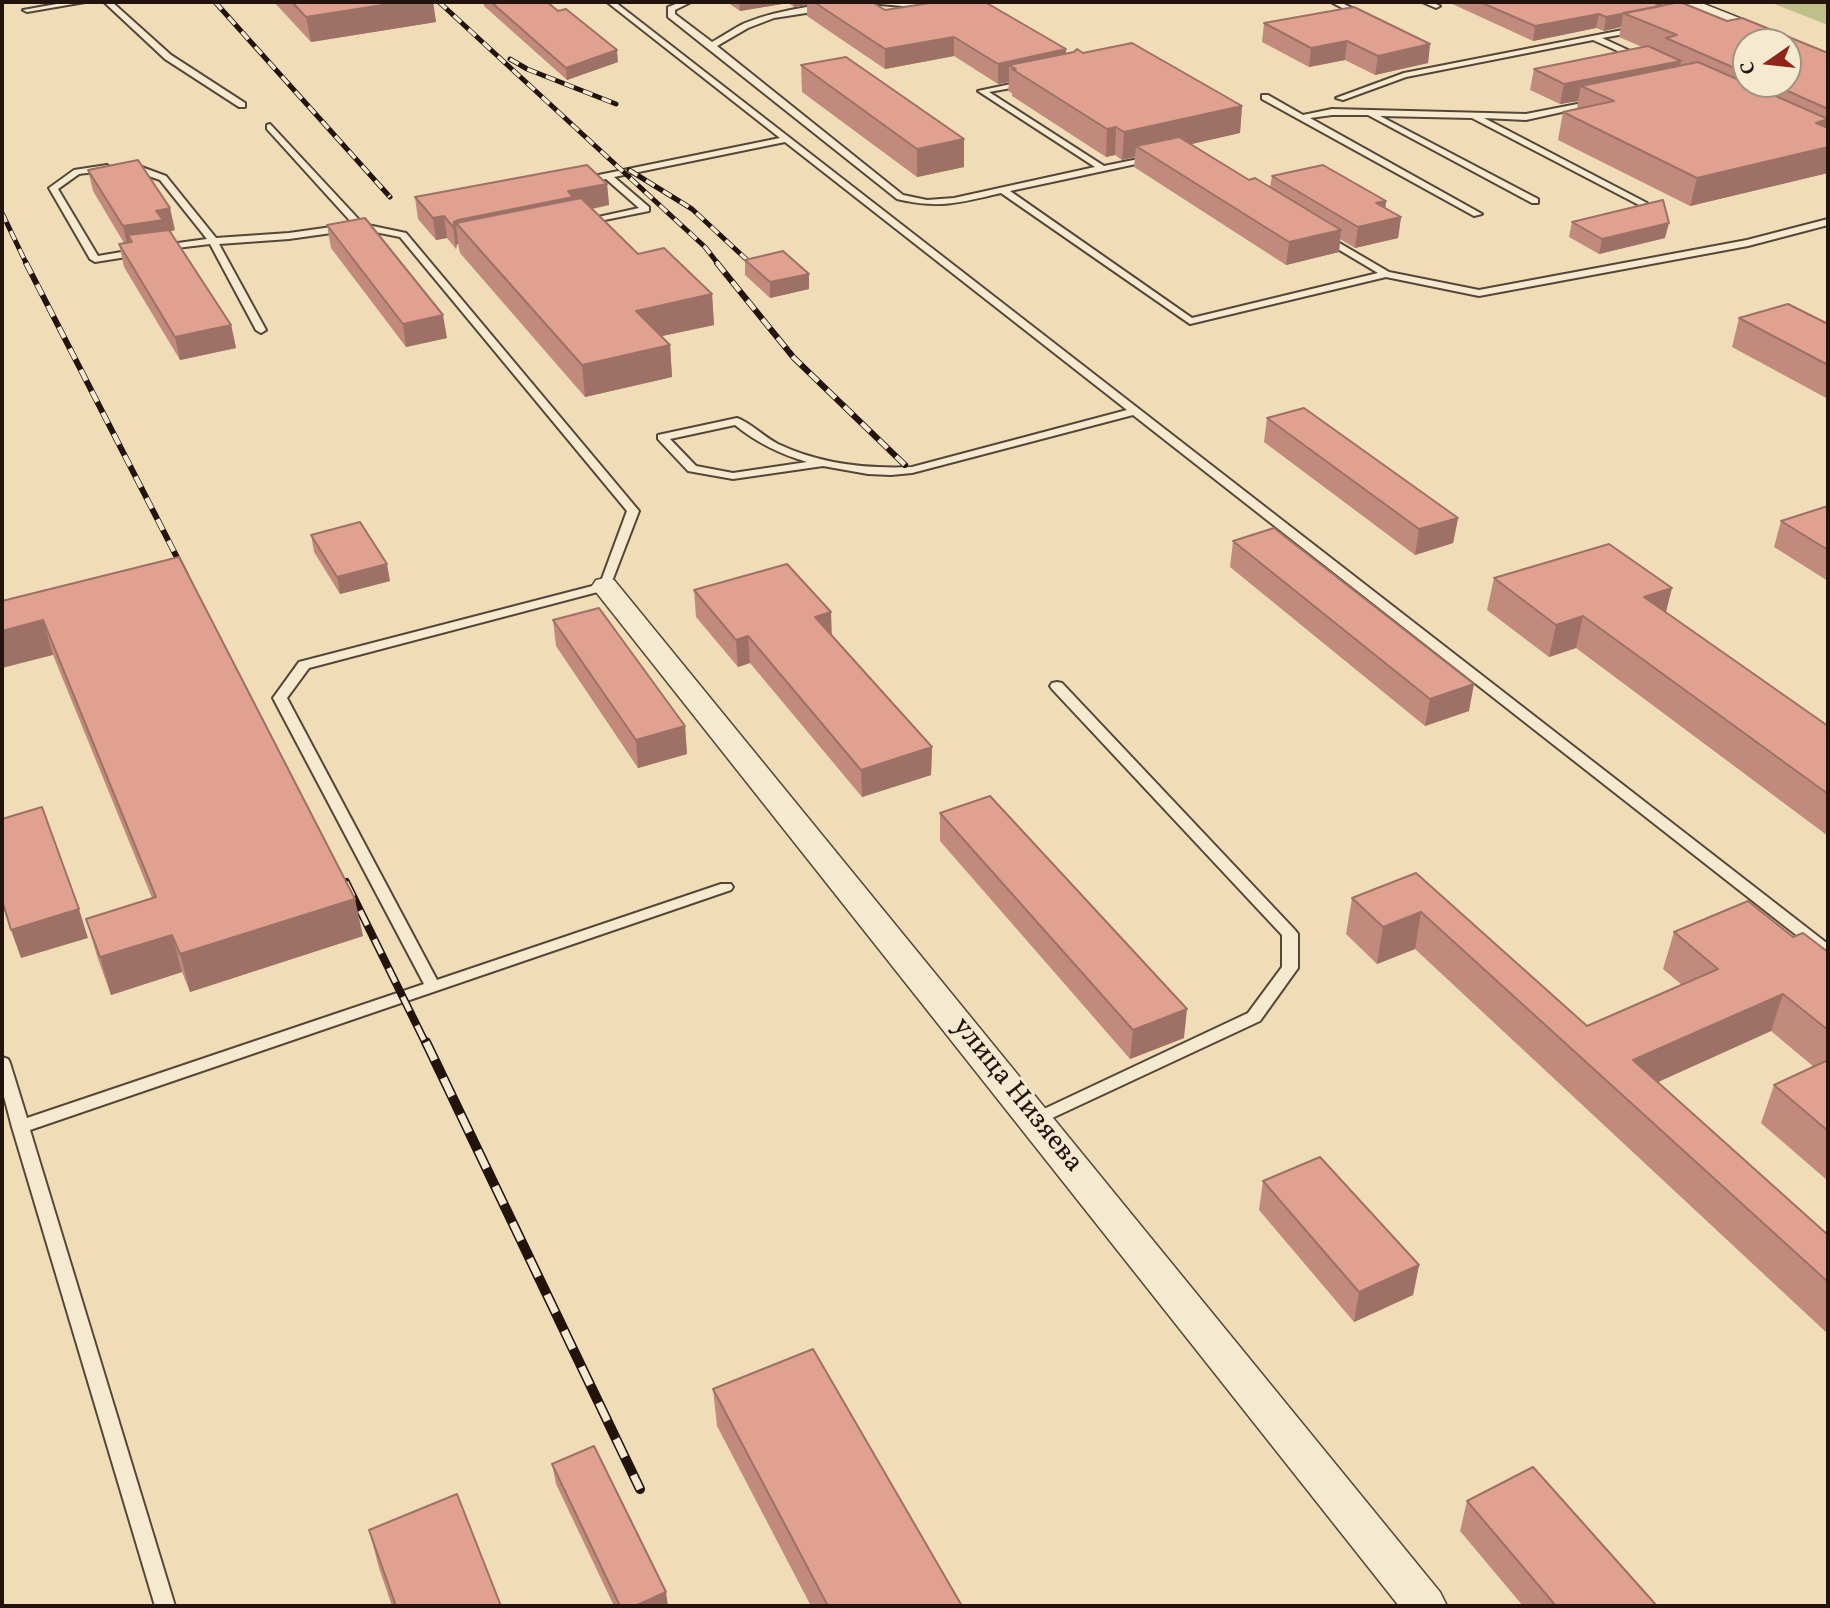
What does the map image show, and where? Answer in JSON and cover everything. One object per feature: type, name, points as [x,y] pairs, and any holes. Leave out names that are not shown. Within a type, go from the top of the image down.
[{"type":"street","points":[[1686,2],[1749,28]]},
{"type":"street","name":"улица Низяева","points":[[606,586],[1425,1606]]},
{"type":"lane","points":[[27,10],[82,2]]},
{"type":"lane","points":[[108,2],[168,57],[242,105]]},
{"type":"lane","points":[[611,2],[1828,953]]},
{"type":"lane","points":[[687,2],[671,9],[671,15],[900,197],[927,203],[954,201],[1157,157]]},
{"type":"lane","points":[[712,46],[745,26],[773,16],[862,2]]},
{"type":"lane","points":[[880,2],[940,7]]},
{"type":"lane","points":[[1335,2],[1376,22]]},
{"type":"lane","points":[[1426,2],[1436,6]]},
{"type":"lane","points":[[1535,201],[1340,98],[1404,75],[1644,27]]},
{"type":"lane","points":[[1592,37],[1642,60]]},
{"type":"lane","points":[[1031,81],[982,91],[1103,169]]},
{"type":"lane","points":[[1265,97],[1477,214]]},
{"type":"lane","points":[[1303,117],[1332,112],[1525,117],[1603,101]]},
{"type":"lane","points":[[1472,116],[1642,203]]},
{"type":"lane","points":[[270,127],[360,226]]},
{"type":"lane","points":[[571,184],[787,139]]},
{"type":"lane","points":[[261,330],[213,241],[163,178],[136,168],[110,168],[77,172],[54,188],[95,259],[213,241],[289,236],[360,226],[403,235],[633,511],[606,586],[304,664],[280,698],[434,988]]},
{"type":"lane","points":[[567,226],[646,209],[609,177]]},
{"type":"lane","points":[[1003,191],[1190,321],[1386,274]]},
{"type":"lane","points":[[1315,231],[1386,274],[1479,293],[1748,243],[1828,222]]},
{"type":"lane","points":[[819,464],[733,476],[692,469],[662,437],[737,421],[750,435],[819,464],[885,473],[912,470],[1135,411]]},
{"type":"lane","points":[[1035,1120],[1254,1017],[1290,968],[1290,934],[1057,687]]},
{"type":"lane","points":[[20,1127],[726,887]]},
{"type":"lane","points":[[2,1063],[165,1606]]},
{"type":"green space","points":[[1769,2],[1828,2],[1828,25]]},
{"type":"building","points":[[292,2],[402,2],[306,17]]},
{"type":"building","points":[[491,2],[547,2],[558,11],[566,9],[617,50],[566,68]]},
{"type":"building","points":[[814,2],[872,2],[885,10],[936,2],[985,2],[1066,49],[998,64],[954,37],[885,49]]},
{"type":"building","points":[[1480,2],[1652,2],[1661,6],[1606,17],[1599,14],[1535,26]]},
{"type":"building","points":[[1680,2],[1727,21],[1742,18],[1767,28],[1732,28],[1732,67],[1666,38],[1677,35],[1623,13]]},
{"type":"building","points":[[1354,7],[1430,44],[1378,56],[1347,41],[1311,48],[1264,23]]},
{"type":"building","points":[[1802,42],[1828,53],[1828,109],[1802,97]]},
{"type":"building","points":[[1132,43],[1242,106],[1124,132],[1116,127],[1107,129],[1009,65],[1074,52],[1077,49],[1083,53]]},
{"type":"building","points":[[1648,46],[1681,61],[1564,84],[1534,69]]},
{"type":"building","points":[[846,57],[964,139],[917,149],[801,65]]},
{"type":"building","points":[[1698,62],[1732,77],[1732,98],[1780,98],[1828,119],[1816,123],[1828,128],[1828,147],[1697,178],[1563,112],[1614,101],[1581,86]]},
{"type":"building","points":[[1179,137],[1249,180],[1255,178],[1341,230],[1289,242],[1136,146]]},
{"type":"building","points":[[138,160],[170,208],[156,211],[163,220],[123,226],[88,170]]},
{"type":"building","points":[[587,165],[607,184],[568,191],[573,197],[458,220],[453,227],[444,216],[433,218],[415,197]]},
{"type":"building","points":[[1323,165],[1386,201],[1376,203],[1401,217],[1358,227],[1272,176]]},
{"type":"building","points":[[581,198],[638,254],[664,248],[712,294],[636,311],[670,345],[582,365],[456,223]]},
{"type":"building","points":[[1663,200],[1669,223],[1602,239],[1572,222]]},
{"type":"building","points":[[365,218],[443,315],[403,324],[327,225]]},
{"type":"building","points":[[169,230],[231,325],[175,337],[119,244],[132,242],[128,235]]},
{"type":"building","points":[[783,251],[809,274],[770,282],[745,260]]},
{"type":"building","points":[[1788,304],[1828,324],[1828,365],[1739,318]]},
{"type":"building","points":[[1304,408],[1458,518],[1419,529],[1267,418]]},
{"type":"building","points":[[1828,506],[1828,550],[1781,521]]},
{"type":"building","points":[[360,522],[387,564],[337,577],[311,535]]},
{"type":"building","points":[[1274,528],[1474,684],[1430,699],[1233,541]]},
{"type":"building","points":[[1609,544],[1672,588],[1644,597],[1828,726],[1828,794],[1583,616],[1556,625],[1494,578]]},
{"type":"building","points":[[179,557],[355,899],[180,954],[172,935],[100,957],[86,919],[156,897],[43,620],[2,631],[2,601]]},
{"type":"building","points":[[787,564],[831,612],[815,617],[932,747],[861,770],[748,636],[736,640],[694,590]]},
{"type":"building","points":[[599,608],[685,726],[636,740],[553,620]]},
{"type":"building","points":[[990,796],[1187,1009],[1133,1030],[940,813]]},
{"type":"building","points":[[42,807],[79,909],[11,930],[2,900],[2,819]]},
{"type":"building","points":[[1416,873],[1587,1026],[1718,969],[1674,932],[1748,901],[1793,937],[1803,933],[1828,952],[1828,1030],[1783,994],[1633,1060],[1828,1235],[1828,1282],[1421,912],[1383,927],[1352,898]]},
{"type":"building","points":[[1828,1060],[1828,1131],[1774,1085]]},
{"type":"building","points":[[1320,1157],[1419,1265],[1359,1292],[1263,1181]]},
{"type":"building","points":[[813,1349],[962,1606],[828,1606],[713,1389]]},
{"type":"building","points":[[594,1446],[666,1592],[635,1606],[620,1606],[552,1464]]},
{"type":"building","points":[[1533,1467],[1657,1606],[1556,1606],[1467,1501]]},
{"type":"building","points":[[457,1494],[501,1606],[396,1606],[369,1530]]},
{"type":"railway","points":[[215,2],[390,197]]},
{"type":"railway","points":[[439,2],[705,247],[719,265]]},
{"type":"railway","points":[[510,59],[527,69],[616,104]]},
{"type":"railway","points":[[629,170],[692,209],[747,260]]},
{"type":"railway","points":[[2,213],[27,264]]},
{"type":"railway","points":[[717,263],[794,358],[905,465]]},
{"type":"railway","points":[[27,264],[186,575]]},
{"type":"railway","points":[[346,882],[426,1044]]},
{"type":"railway","points":[[426,1042],[640,1489]]}]
